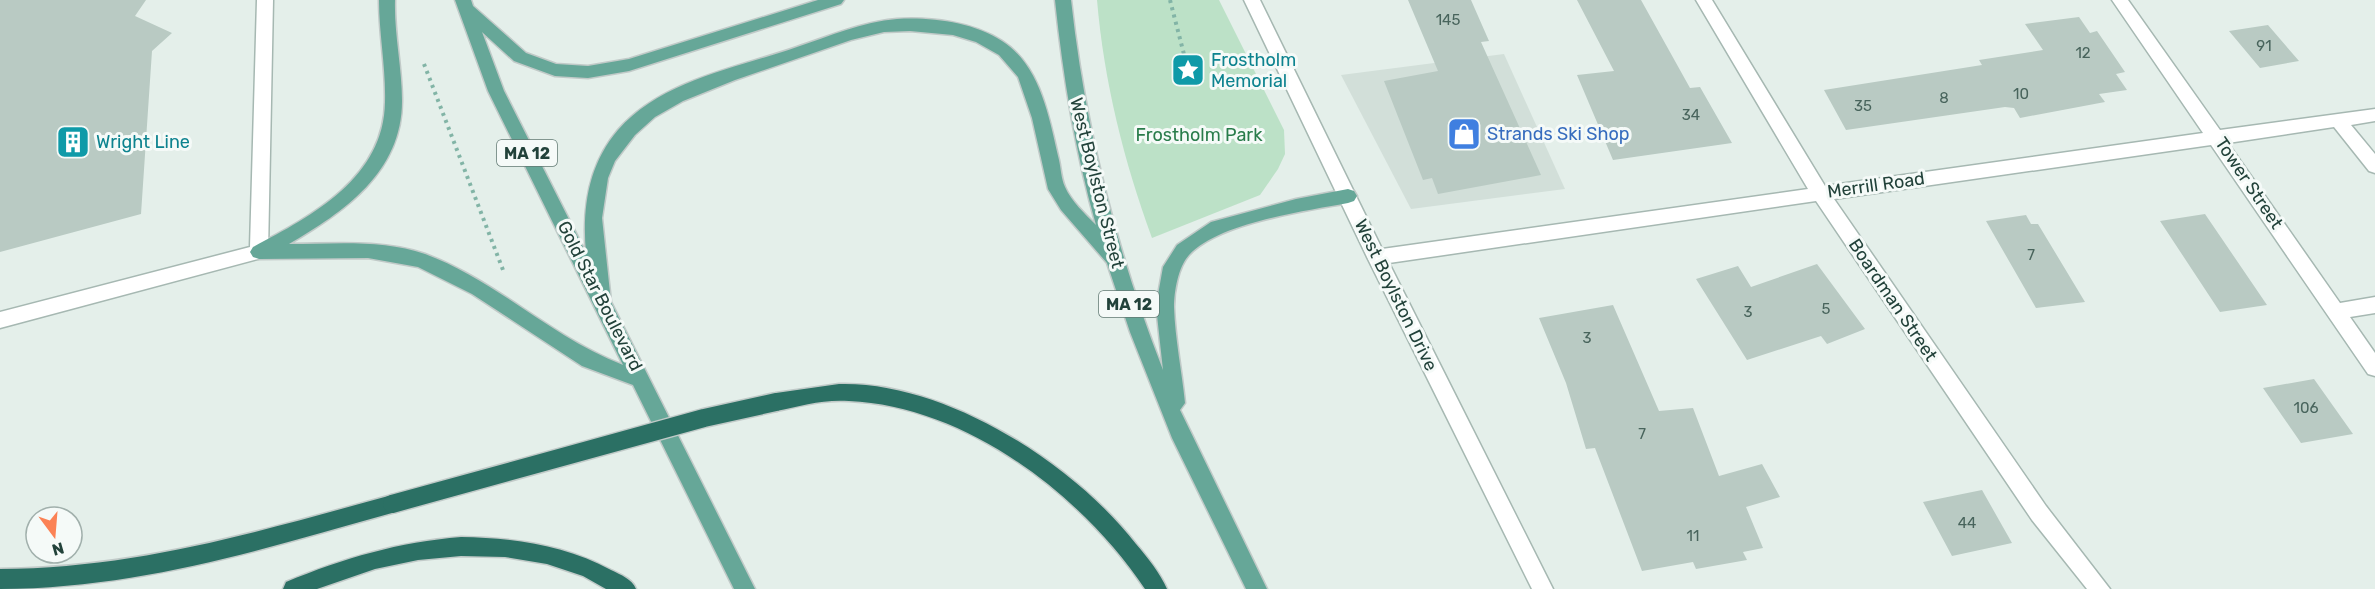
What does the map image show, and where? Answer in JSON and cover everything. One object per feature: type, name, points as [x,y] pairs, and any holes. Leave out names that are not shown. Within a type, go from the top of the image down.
[{"type":"highway","points":[[0,579],[55,579],[130,569],[195,556],[704,418],[825,393],[849,392],[877,395],[933,411],[967,426],[1032,463],[1087,504],[1115,532],[1157,589]]},
{"type":"highway","points":[[293,589],[336,571],[375,560],[452,547],[492,546],[531,550],[567,559],[601,573],[626,589]]},
{"type":"main road","points":[[259,252],[312,223],[352,193],[381,157],[393,116],[387,0]]},
{"type":"main road","points":[[464,3],[487,30],[520,57],[549,69],[588,72],[629,65],[836,0]]},
{"type":"main road","name":"West Boylston Street","points":[[1063,0],[1077,111],[1100,209],[1131,311],[1182,437],[1257,589]]},
{"type":"main road","name":"Gold Star Boulevard","points":[[464,3],[496,91],[745,589]]},
{"type":"main road","points":[[602,302],[592,240],[594,207],[606,165],[619,142],[637,121],[661,105],[723,77],[868,30],[897,25],[922,26],[971,35],[1005,50],[1017,63],[1029,85],[1057,189],[1114,259]]},
{"type":"main road","points":[[1182,437],[1165,306],[1172,267],[1183,250],[1211,229],[1296,206],[1348,196]]},
{"type":"main road","points":[[259,252],[368,251],[421,260],[478,288],[589,360],[642,380]]},
{"type":"street","points":[[0,320],[259,252],[265,0]]},
{"type":"street","name":"West Boylston Drive","points":[[1252,0],[1376,257],[1543,589]]},
{"type":"street","name":"Boardman Street","points":[[1704,0],[1820,193],[2039,513],[2100,589]]},
{"type":"street","name":"Tower Street","points":[[2120,0],[2375,368]]},
{"type":"street","name":"Merrill Road","points":[[1376,257],[2375,115]]},
{"type":"street","points":[[2338,120],[2375,166]]},
{"type":"street","points":[[2336,310],[2375,305]]},
{"type":"path","points":[[1176,0],[1170,1],[1188,70]]},
{"type":"path","points":[[388,35],[420,54],[519,315]]},
{"type":"shaded area","points":[[1504,54],[1565,189],[1411,209],[1341,75]]},
{"type":"green space","name":"Frostholm Park","points":[[1097,0],[1219,0],[1284,130],[1285,154],[1278,169],[1260,195],[1152,238],[1124,151],[1110,91]]},
{"type":"building","name":"Wright Line","points":[[0,0],[146,0],[135,16],[172,33],[152,51],[141,214],[0,252]]},
{"type":"building","name":"Strands Ski Shop","points":[[1408,0],[1471,0],[1489,41],[1481,42],[1541,175],[1438,194],[1432,178],[1423,180],[1384,81],[1438,71]]},
{"type":"building","points":[[1577,0],[1641,0],[1690,88],[1700,87],[1732,143],[1613,160],[1577,75],[1614,71]]},
{"type":"building","points":[[2079,17],[2090,33],[2097,31],[2125,72],[2116,74],[2127,90],[2099,94],[2105,102],[2020,118],[2014,108],[2005,107],[1846,130],[1824,90],[1982,65],[1979,60],[2043,50],[2025,24]]},
{"type":"building","points":[[2268,25],[2299,61],[2260,68],[2229,31]]},
{"type":"building","points":[[2205,214],[2267,305],[2220,312],[2160,221]]},
{"type":"building","points":[[2026,215],[2031,224],[2038,224],[2085,302],[2036,308],[1986,221]]},
{"type":"building","points":[[1817,264],[1865,329],[1827,344],[1821,336],[1747,360],[1696,279],[1738,266],[1751,287]]},
{"type":"building","points":[[1613,305],[1659,411],[1693,408],[1719,476],[1762,464],[1780,497],[1746,507],[1763,548],[1743,552],[1747,560],[1696,569],[1693,562],[1642,571],[1595,448],[1586,449],[1566,383],[1539,318]]},
{"type":"building","points":[[2314,379],[2353,434],[2301,443],[2263,388]]},
{"type":"building","points":[[1982,490],[2012,543],[1952,556],[1923,502]]},
{"type":"place","name":"Frostholm Memorial","points":[[1188,70]]},
{"type":"place","name":"Strands Ski Shop","points":[[1464,134]]},
{"type":"place","name":"Wright Line","points":[[73,142]]}]
